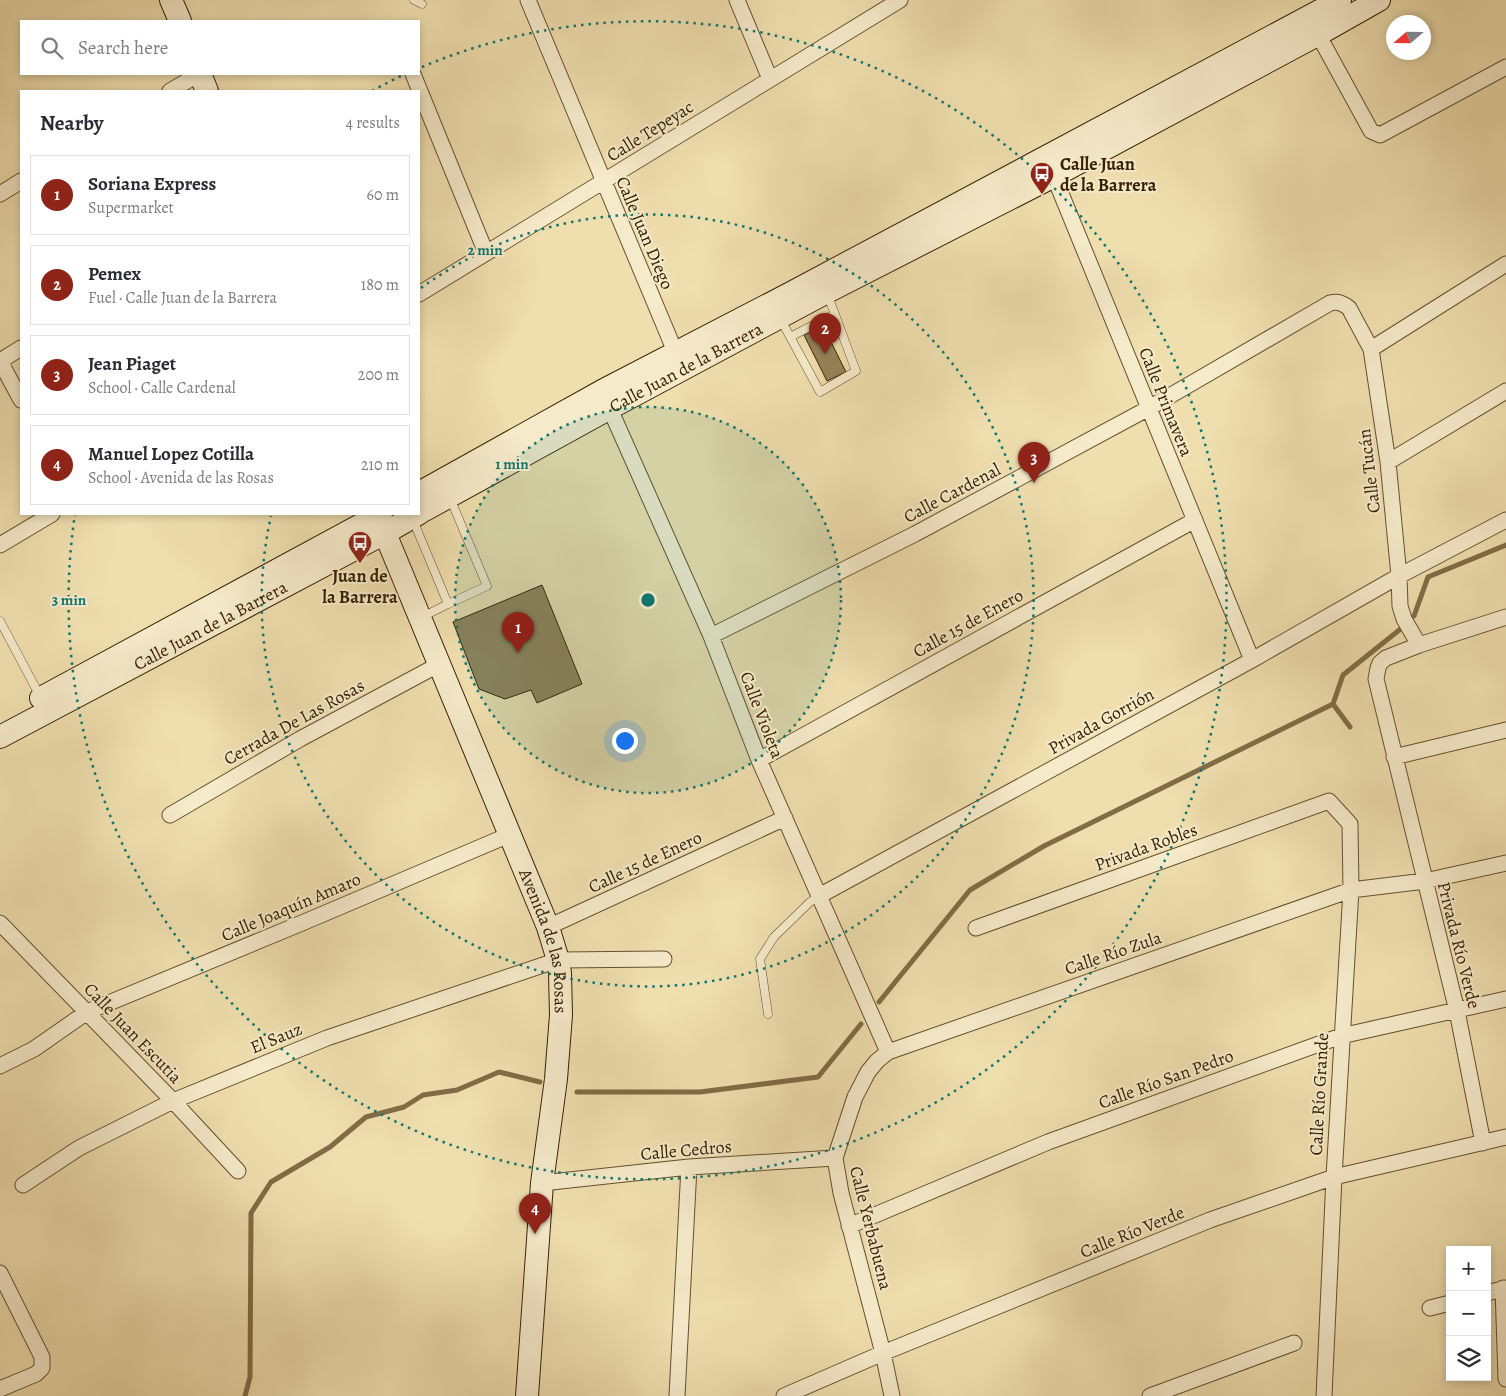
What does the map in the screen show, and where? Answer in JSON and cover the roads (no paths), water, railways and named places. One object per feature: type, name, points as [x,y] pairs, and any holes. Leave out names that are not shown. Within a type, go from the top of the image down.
[{"type":"main road","points":[[171,0],[180,20]]},
{"type":"main road","name":"Calle Juan de la Barrera","points":[[1313,25],[1340,0]]},
{"type":"main road","name":"Calle Juan de la Barrera","points":[[790,314],[1050,167],[1313,25],[1379,0]]},
{"type":"main road","points":[[199,75],[207,90]]},
{"type":"main road","name":"Calle Juan de la Barrera","points":[[420,511],[447,488],[606,399],[679,362],[790,314],[1050,167]]},
{"type":"main road","name":"Calle Juan de la Barrera","points":[[420,493],[447,488]]},
{"type":"main road","name":"Calle Juan de la Barrera","points":[[0,720],[380,519],[415,515]]},
{"type":"main road","name":"Calle Juan de la Barrera","points":[[0,737],[380,519]]},
{"type":"main road","name":"Avenida de las Rosas","points":[[380,519],[438,664],[548,927],[558,960],[561,1015],[556,1079],[542,1183],[527,1396]]},
{"type":"street","name":"Calle Juan Diego","points":[[528,0],[679,362]]},
{"type":"street","points":[[738,0],[770,79]]},
{"type":"street","name":"Calle Tepeyac","points":[[420,293],[900,0]]},
{"type":"street","points":[[1313,25],[1371,131],[1380,135],[1506,66]]},
{"type":"street","points":[[172,90],[197,75]]},
{"type":"street","points":[[413,75],[420,90]]},
{"type":"street","points":[[420,91],[486,253]]},
{"type":"street","name":"Calle Primavera","points":[[1050,167],[1252,660]]},
{"type":"street","points":[[0,194],[20,183]]},
{"type":"street","points":[[1371,349],[1506,264]]},
{"type":"street","name":"Calle Cardenal","points":[[712,636],[914,534],[1149,408],[1330,303],[1336,302]]},
{"type":"street","name":"Calle Tucán","points":[[1336,302],[1343,303],[1348,308],[1371,349],[1388,462],[1400,606],[1404,619],[1419,645]]},
{"type":"street","points":[[20,349],[0,361],[20,398]]},
{"type":"street","points":[[1388,462],[1506,391]]},
{"type":"street","name":"Calle Violeta","points":[[606,399],[712,636],[759,760],[888,1052]]},
{"type":"street","points":[[0,544],[50,515]]},
{"type":"street","name":"Calle 15 de Enero","points":[[759,760],[1195,520]]},
{"type":"street","name":"Privada Gorrión","points":[[819,896],[1252,660],[1399,576],[1506,520]]},
{"type":"street","points":[[1419,645],[1506,617]]},
{"type":"street","name":"Privada Río Verde","points":[[1419,645],[1386,658],[1380,663],[1376,679],[1457,1011],[1483,1143]]},
{"type":"street","name":"Cerrada De Las Rosas","points":[[170,815],[300,739],[438,664]]},
{"type":"street","points":[[1394,756],[1506,730]]},
{"type":"street","name":"Calle Río Grande","points":[[1324,1396],[1341,1036],[1351,890],[1350,824],[1329,802]]},
{"type":"street","name":"Privada Robles","points":[[976,928],[1329,802]]},
{"type":"street","name":"Calle 15 de Enero","points":[[548,927],[785,818]]},
{"type":"street","name":"Calle Joaquín Amaro","points":[[0,1066],[34,1049],[87,1012],[509,835]]},
{"type":"street","name":"Calle Río Zula","points":[[888,1052],[1351,890],[1425,881],[1506,863]]},
{"type":"street","name":"Calle Juan Escutia","points":[[0,923],[174,1101],[238,1171]]},
{"type":"street","name":"El Sauz","points":[[23,1185],[79,1148],[174,1101],[327,1038],[558,960],[664,959]]},
{"type":"street","name":"Calle Río San Pedro","points":[[850,1226],[1048,1142],[1341,1036],[1506,999]]},
{"type":"street","name":"Calle Yerbabuena","points":[[888,1052],[868,1072],[859,1088],[835,1158],[841,1194],[884,1353],[892,1396]]},
{"type":"street","name":"Calle Río Verde","points":[[784,1396],[799,1393],[884,1353],[1210,1220],[1334,1177],[1506,1137]]},
{"type":"street","name":"Calle Cedros","points":[[542,1183],[689,1167],[835,1158]]},
{"type":"street","points":[[677,1396],[689,1167]]},
{"type":"street","points":[[0,1273],[42,1357],[42,1368],[36,1374],[0,1389]]},
{"type":"street","points":[[1491,1292],[1504,1288],[1506,1380]]},
{"type":"street","points":[[1430,1308],[1446,1304]]},
{"type":"street","points":[[1150,1396],[1294,1343]]},
{"type":"lane","points":[[414,0],[422,4]]},
{"type":"lane","points":[[827,292],[856,371],[820,392],[790,314],[835,314]]},
{"type":"lane","points":[[420,618],[487,586],[447,488]]},
{"type":"lane","points":[[415,515],[448,604]]},
{"type":"lane","points":[[0,621],[40,698]]},
{"type":"lane","points":[[768,1014],[760,960],[774,937],[810,902],[819,896]]},
{"type":"waterway","points":[[1414,616],[1428,577],[1506,545]]},
{"type":"waterway","points":[[879,1002],[970,890],[1044,846],[1333,704],[1343,675],[1403,627]]},
{"type":"waterway","points":[[1333,704],[1350,727]]},
{"type":"waterway","points":[[577,1092],[700,1092],[818,1077],[861,1024]]},
{"type":"waterway","points":[[245,1396],[250,1377],[251,1213],[271,1182],[330,1147],[366,1117],[404,1107],[423,1095],[457,1090],[499,1072],[540,1082]]},
{"type":"place","name":"Calle Juan de la Barrera","points":[[1042,195]]},
{"type":"place","name":"Pemex","points":[[825,354]]},
{"type":"place","name":"Jean Piaget","points":[[1034,483]]},
{"type":"place","name":"Juan de la Barrera","points":[[360,564]]},
{"type":"place","name":"Soriana Express","points":[[518,653]]},
{"type":"place","name":"Manuel Lopez Cotilla","points":[[535,1234]]}]
